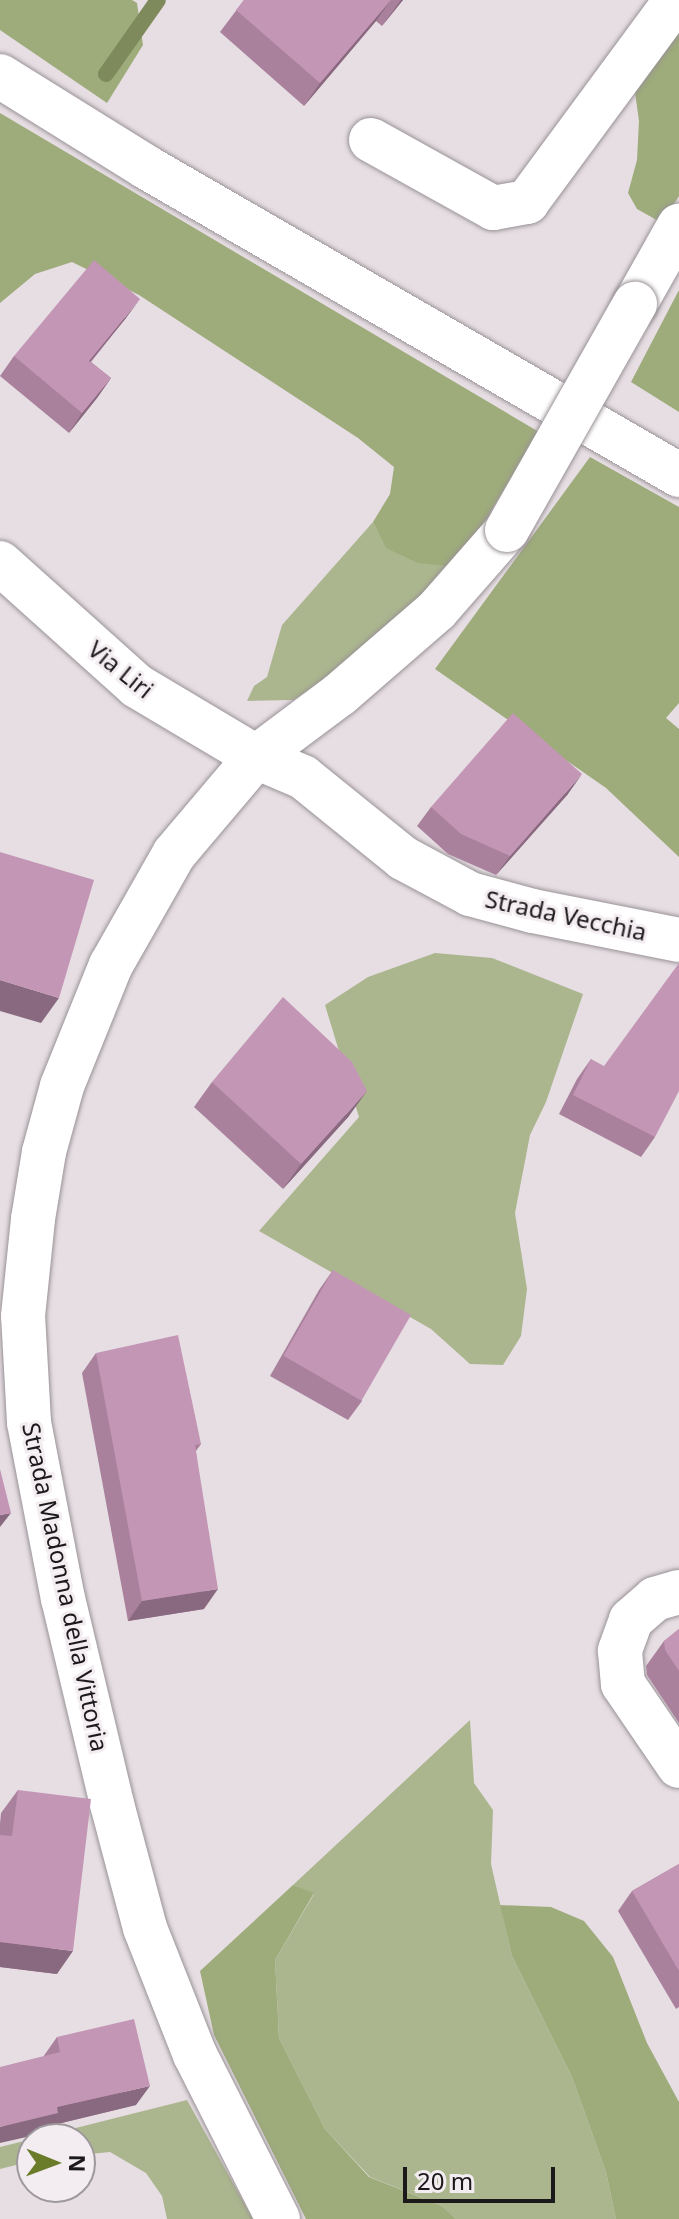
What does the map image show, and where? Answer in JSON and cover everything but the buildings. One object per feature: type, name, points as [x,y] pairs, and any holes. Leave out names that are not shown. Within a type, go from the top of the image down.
[{"type":"main road","points":[[371,140],[493,208],[527,202],[676,0]]},
{"type":"main road","points":[[0,76],[146,167],[679,475]]},
{"type":"main road","name":"Strada Madonna della Vittoria","points":[[278,2219],[195,2055],[145,1928],[63,1599],[29,1422],[23,1316],[44,1152],[62,1086],[111,965],[174,854],[256,757],[339,695],[437,610],[507,530],[679,226]]},
{"type":"main road","name":"Via Liri","points":[[0,563],[137,686],[256,757]]},
{"type":"main road","name":"Strada Vecchia","points":[[256,757],[303,777],[403,858],[470,894],[533,911],[679,940]]},
{"type":"main road","points":[[679,1592],[655,1599],[631,1620],[620,1651],[623,1684],[679,1766]]},
{"type":"green space","points":[[0,0],[132,0],[137,3],[143,45],[107,103],[0,30]]},
{"type":"green space","points":[[679,19],[679,196],[662,223],[637,209],[628,193],[637,160],[639,121],[633,78]]},
{"type":"green space","points":[[0,113],[539,432],[466,552],[448,566],[418,563],[386,548],[373,522],[390,494],[394,467],[358,438],[139,295],[72,262],[35,274],[0,303]]},
{"type":"green space","points":[[679,290],[679,412],[631,382]]},
{"type":"green space","points":[[590,457],[679,507],[679,703],[666,718],[679,729],[679,857],[606,788],[435,669]]},
{"type":"green space","points":[[373,522],[386,547],[466,552],[361,657],[293,700],[247,701],[254,686],[267,677],[282,625]]},
{"type":"green space","points":[[435,953],[492,958],[583,994],[546,1102],[530,1135],[515,1213],[527,1289],[521,1336],[503,1365],[470,1364],[431,1329],[259,1231],[359,1117],[325,1005],[368,977]]},
{"type":"green space","points":[[470,1720],[474,1783],[493,1810],[491,1864],[512,1956],[572,2077],[606,2172],[616,2219],[456,2219],[442,2206],[370,2177],[325,2129],[279,2038],[275,1960],[314,1894],[293,1885]]},
{"type":"green space","points":[[293,1885],[314,1893],[275,1960],[279,2038],[325,2129],[369,2177],[442,2206],[456,2219],[306,2219],[214,2035],[200,1971]]},
{"type":"green space","points":[[500,1905],[551,1907],[584,1921],[613,1957],[647,2043],[679,2102],[679,2219],[616,2219],[606,2172],[572,2077],[512,1956]]},
{"type":"green space","points":[[187,2100],[253,2219],[167,2219],[162,2196],[146,2173],[110,2152],[96,2153],[96,2123]]},
{"type":"green space","points":[[16,2143],[16,2165],[0,2169],[0,2147]]},
{"type":"waterway","points":[[106,74],[158,0]]}]
